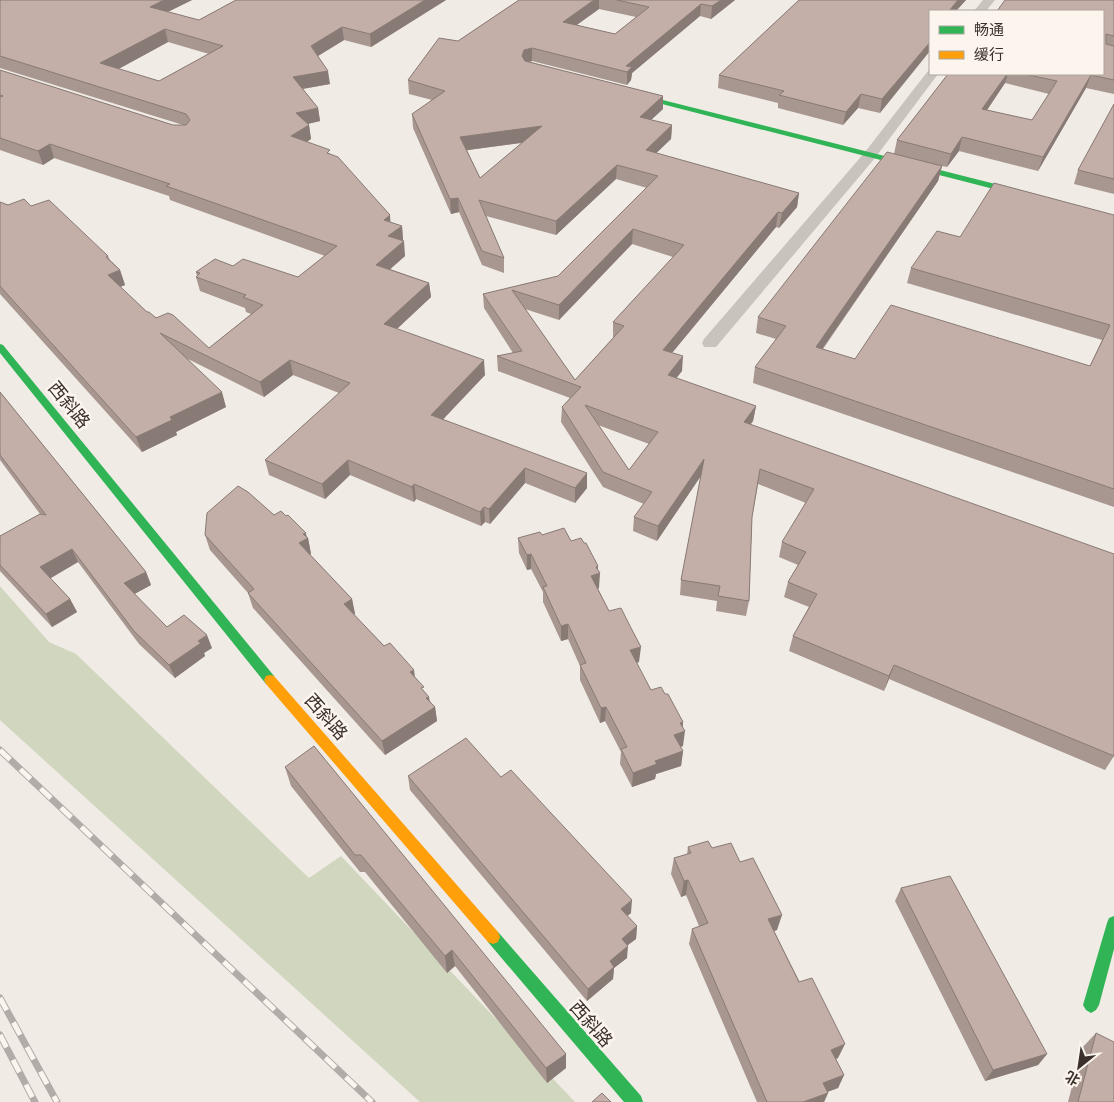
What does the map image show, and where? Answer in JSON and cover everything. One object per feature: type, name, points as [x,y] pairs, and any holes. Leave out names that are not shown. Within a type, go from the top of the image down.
[{"type":"street","points":[[981,10],[989,0]]},
{"type":"street","points":[[710,343],[870,155],[931,75]]},
{"type":"street","points":[[619,90],[1039,198]]},
{"type":"street","name":"西斜路","points":[[0,348],[263,672],[635,1102]]},
{"type":"street","points":[[1091,1005],[1114,923]]},
{"type":"green space","points":[[0,586],[49,642],[76,654],[309,878],[341,856],[575,1102],[420,1102],[0,720]]},
{"type":"building","points":[[0,0],[164,0],[150,7],[199,20],[236,0],[425,0],[370,34],[342,27],[311,46],[328,71],[293,77],[318,108],[296,113],[309,125],[291,136],[330,150],[327,153],[338,157],[390,215],[384,220],[402,226],[388,236],[404,241],[376,265],[429,283],[384,324],[484,360],[431,415],[587,473],[575,488],[525,468],[489,509],[484,507],[480,512],[414,484],[412,487],[348,460],[322,484],[265,460],[350,383],[290,360],[260,382],[160,333],[222,392],[170,417],[172,420],[136,437],[0,286],[0,202],[8,205],[24,199],[31,206],[49,200],[108,256],[106,257],[120,270],[108,275],[147,312],[156,318],[168,313],[173,315],[209,348],[263,305],[243,297],[246,295],[196,277],[200,273],[196,272],[215,259],[233,266],[243,259],[298,277],[337,246],[166,186],[170,184],[50,144],[38,151],[0,138],[0,97],[3,96],[0,95],[0,70],[173,125],[186,125],[190,120],[186,114],[0,56]],"holes":[[[165,29],[223,46],[159,81],[100,63]]]},
{"type":"building","points":[[519,0],[594,0],[563,22],[615,34],[649,7],[617,0],[721,0],[712,6],[701,4],[626,66],[632,67],[627,72],[532,48],[524,50],[522,56],[525,61],[663,96],[640,117],[672,125],[646,150],[799,193],[782,213],[778,212],[663,350],[683,356],[668,375],[756,406],[744,422],[1114,554],[1114,756],[894,665],[889,676],[793,636],[817,594],[788,582],[806,552],[782,542],[814,489],[760,469],[752,517],[749,601],[718,596],[720,586],[681,580],[704,459],[658,526],[634,517],[652,492],[603,472],[562,407],[581,387],[497,356],[522,351],[483,294],[558,276],[658,176],[617,165],[556,221],[479,200],[504,258],[482,251],[458,198],[450,199],[412,114],[445,91],[408,80],[439,38],[458,41]],"holes":[[[542,126],[480,178],[460,137]],[[633,229],[684,245],[613,322],[624,326],[575,380],[512,290],[559,305]],[[585,405],[658,432],[629,470]]]},
{"type":"building","points":[[799,0],[958,0],[950,10],[929,10],[929,43],[882,99],[861,94],[846,112],[779,95],[784,91],[719,75]]},
{"type":"building","points":[[1005,0],[1114,0],[1114,36],[1106,34],[1106,44],[1114,46],[1114,80],[1091,75],[1104,75],[1104,10],[998,10]]},
{"type":"building","points":[[947,75],[1006,75],[982,109],[1032,120],[1057,81],[1029,75],[1091,75],[1043,157],[962,137],[951,154],[897,140]]},
{"type":"building","points":[[1114,104],[1114,179],[1078,170]]},
{"type":"building","points":[[887,152],[942,166],[816,347],[855,359],[891,305],[1090,366],[1110,325],[911,268],[937,231],[960,237],[994,183],[1114,215],[1114,489],[755,367],[786,326],[758,317]]},
{"type":"building","points":[[0,392],[146,572],[124,583],[167,627],[184,615],[207,635],[198,641],[201,643],[169,665],[134,631],[72,549],[40,567],[70,599],[46,614],[0,565],[0,536],[40,514],[46,515],[0,455]]},
{"type":"building","points":[[238,486],[248,492],[274,515],[281,511],[286,516],[288,515],[306,533],[303,534],[308,538],[299,543],[352,599],[344,604],[384,646],[390,643],[414,670],[410,672],[424,687],[421,688],[429,697],[426,698],[435,707],[382,741],[248,593],[254,589],[205,535],[207,513]]},
{"type":"building","points":[[564,528],[571,541],[581,538],[586,543],[600,573],[591,576],[609,611],[621,608],[641,647],[630,650],[651,690],[661,687],[665,694],[668,694],[683,722],[680,723],[685,731],[674,735],[683,751],[655,761],[657,764],[633,773],[621,749],[627,747],[606,707],[601,708],[580,665],[586,663],[568,624],[561,626],[543,587],[547,586],[531,554],[527,555],[518,538],[540,532],[542,535]]},
{"type":"building","points":[[466,738],[501,777],[511,770],[632,900],[621,909],[637,926],[622,939],[628,946],[610,961],[614,967],[588,989],[408,776]]},
{"type":"building","points":[[314,746],[566,1054],[546,1068],[452,950],[445,956],[361,855],[355,855],[285,767]]},
{"type":"building","points":[[708,841],[712,848],[731,843],[740,862],[753,858],[782,915],[768,919],[788,960],[799,982],[812,978],[845,1044],[831,1050],[844,1075],[823,1083],[828,1093],[803,1102],[767,1102],[692,929],[708,923],[688,880],[684,881],[674,858],[691,853],[688,847]]},
{"type":"building","points":[[950,876],[1047,1054],[993,1070],[901,888]]},
{"type":"building","points":[[1096,1033],[1114,1042],[1114,1102],[1078,1102]]},
{"type":"building","points":[[602,1093],[611,1102],[592,1102]]},
{"type":"railway","points":[[0,750],[372,1102]]},
{"type":"railway","points":[[0,998],[57,1102]]},
{"type":"railway","points":[[0,1035],[35,1102]]},
{"type":"traffic: fast","points":[[626,92],[1028,195]]},
{"type":"traffic: fast","points":[[0,347],[270,680]]},
{"type":"traffic: fast","points":[[1091,1005],[1114,923]]},
{"type":"traffic: fast","points":[[493,937],[635,1102]]},
{"type":"traffic: slow","points":[[270,680],[493,937]]}]
